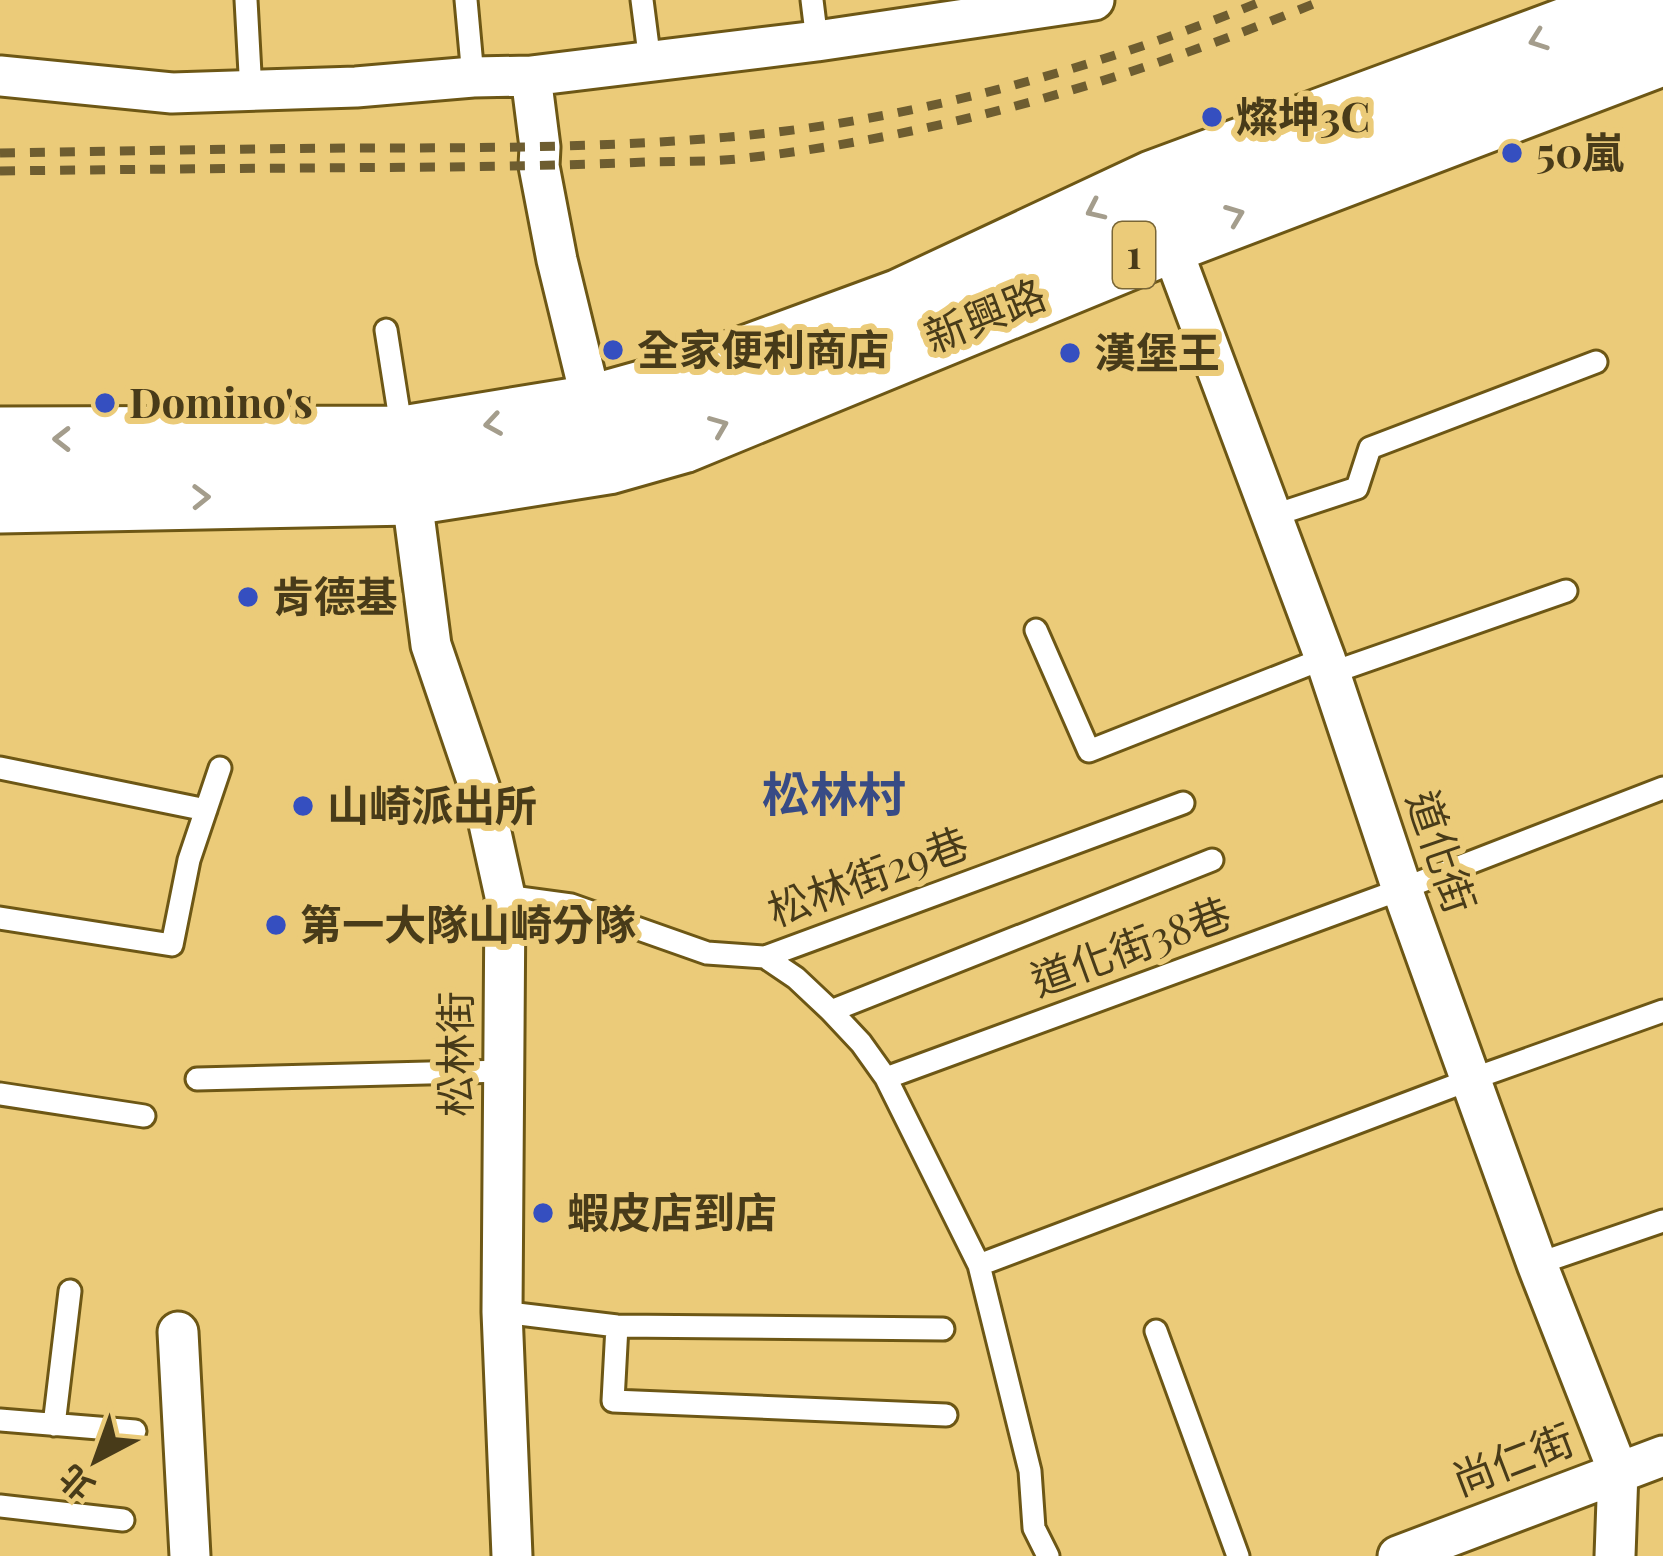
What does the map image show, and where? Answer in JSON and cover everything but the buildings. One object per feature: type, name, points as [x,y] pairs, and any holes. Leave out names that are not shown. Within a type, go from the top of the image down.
[{"type":"main road","name":"新興路","points":[[1162,211],[1647,0]]},
{"type":"main road","name":"新興路","points":[[0,501],[407,466],[600,435],[679,383],[901,301],[1162,211],[1663,52]]},
{"type":"main road","name":"新興路","points":[[0,439],[407,466]]},
{"type":"street","points":[[0,76],[172,93],[531,76],[817,41],[980,9],[1094,0]]},
{"type":"street","points":[[531,76],[539,166],[557,260],[600,435]]},
{"type":"street","name":"道化街","points":[[1162,211],[1537,1264],[1618,1471],[1615,1556]]},
{"type":"street","name":"松林街","points":[[407,466],[431,645],[484,801],[505,896],[502,1312],[512,1556]]},
{"type":"street","points":[[178,1332],[190,1556]]},
{"type":"street","name":"尚仁街","points":[[1398,1556],[1663,1456]]},
{"type":"lane","points":[[246,0],[251,92]]},
{"type":"lane","points":[[466,0],[473,77]]},
{"type":"lane","points":[[642,0],[650,62]]},
{"type":"lane","points":[[812,0],[817,41]]},
{"type":"lane","points":[[386,329],[407,466]]},
{"type":"lane","points":[[1272,516],[1357,488],[1370,448],[1596,362]]},
{"type":"lane","points":[[1036,630],[1089,751],[1326,666],[1566,591]]},
{"type":"lane","points":[[0,768],[206,810]]},
{"type":"lane","points":[[0,918],[172,945],[189,860],[220,768]]},
{"type":"lane","name":"道化街38巷","points":[[886,1078],[1663,788]]},
{"type":"lane","name":"松林街29巷","points":[[505,896],[571,905],[707,953],[765,957],[1183,803]]},
{"type":"lane","points":[[831,1011],[1212,860]]},
{"type":"lane","points":[[765,957],[831,1011],[886,1078],[980,1265],[1030,1471],[1034,1528],[1048,1556]]},
{"type":"lane","points":[[980,1265],[1663,1011]]},
{"type":"lane","points":[[197,1079],[504,1072]]},
{"type":"lane","points":[[0,1094],[145,1116]]},
{"type":"lane","points":[[1537,1264],[1663,1221]]},
{"type":"lane","points":[[54,1425],[70,1291]]},
{"type":"lane","points":[[502,1312],[617,1327],[944,1329]]},
{"type":"lane","points":[[617,1327],[613,1401],[946,1414]]},
{"type":"lane","points":[[1156,1331],[1238,1556]]},
{"type":"lane","points":[[0,1420],[135,1431]]},
{"type":"lane","points":[[0,1505],[123,1520]]},
{"type":"railway","points":[[0,153],[586,145],[797,130],[1002,88],[1136,48],[1265,0]]},
{"type":"railway","points":[[0,171],[737,159],[888,136],[1036,100],[1181,55],[1323,0]]},
{"type":"place","name":"燦坤3C","points":[[1212,117]]},
{"type":"place","name":"50嵐","points":[[1512,153]]},
{"type":"place","name":"全家便利商店","points":[[613,350]]},
{"type":"place","name":"漢堡王","points":[[1070,353]]},
{"type":"place","name":"Domino's","points":[[105,403]]},
{"type":"place","name":"肯德基","points":[[248,597]]},
{"type":"place","name":"山崎派出所","points":[[303,806]]},
{"type":"place","name":"第一大隊山崎分隊","points":[[276,925]]},
{"type":"place","name":"蝦皮店到店","points":[[543,1213]]},
{"type":"district","name":"松林村","points":[[834,795]]}]
